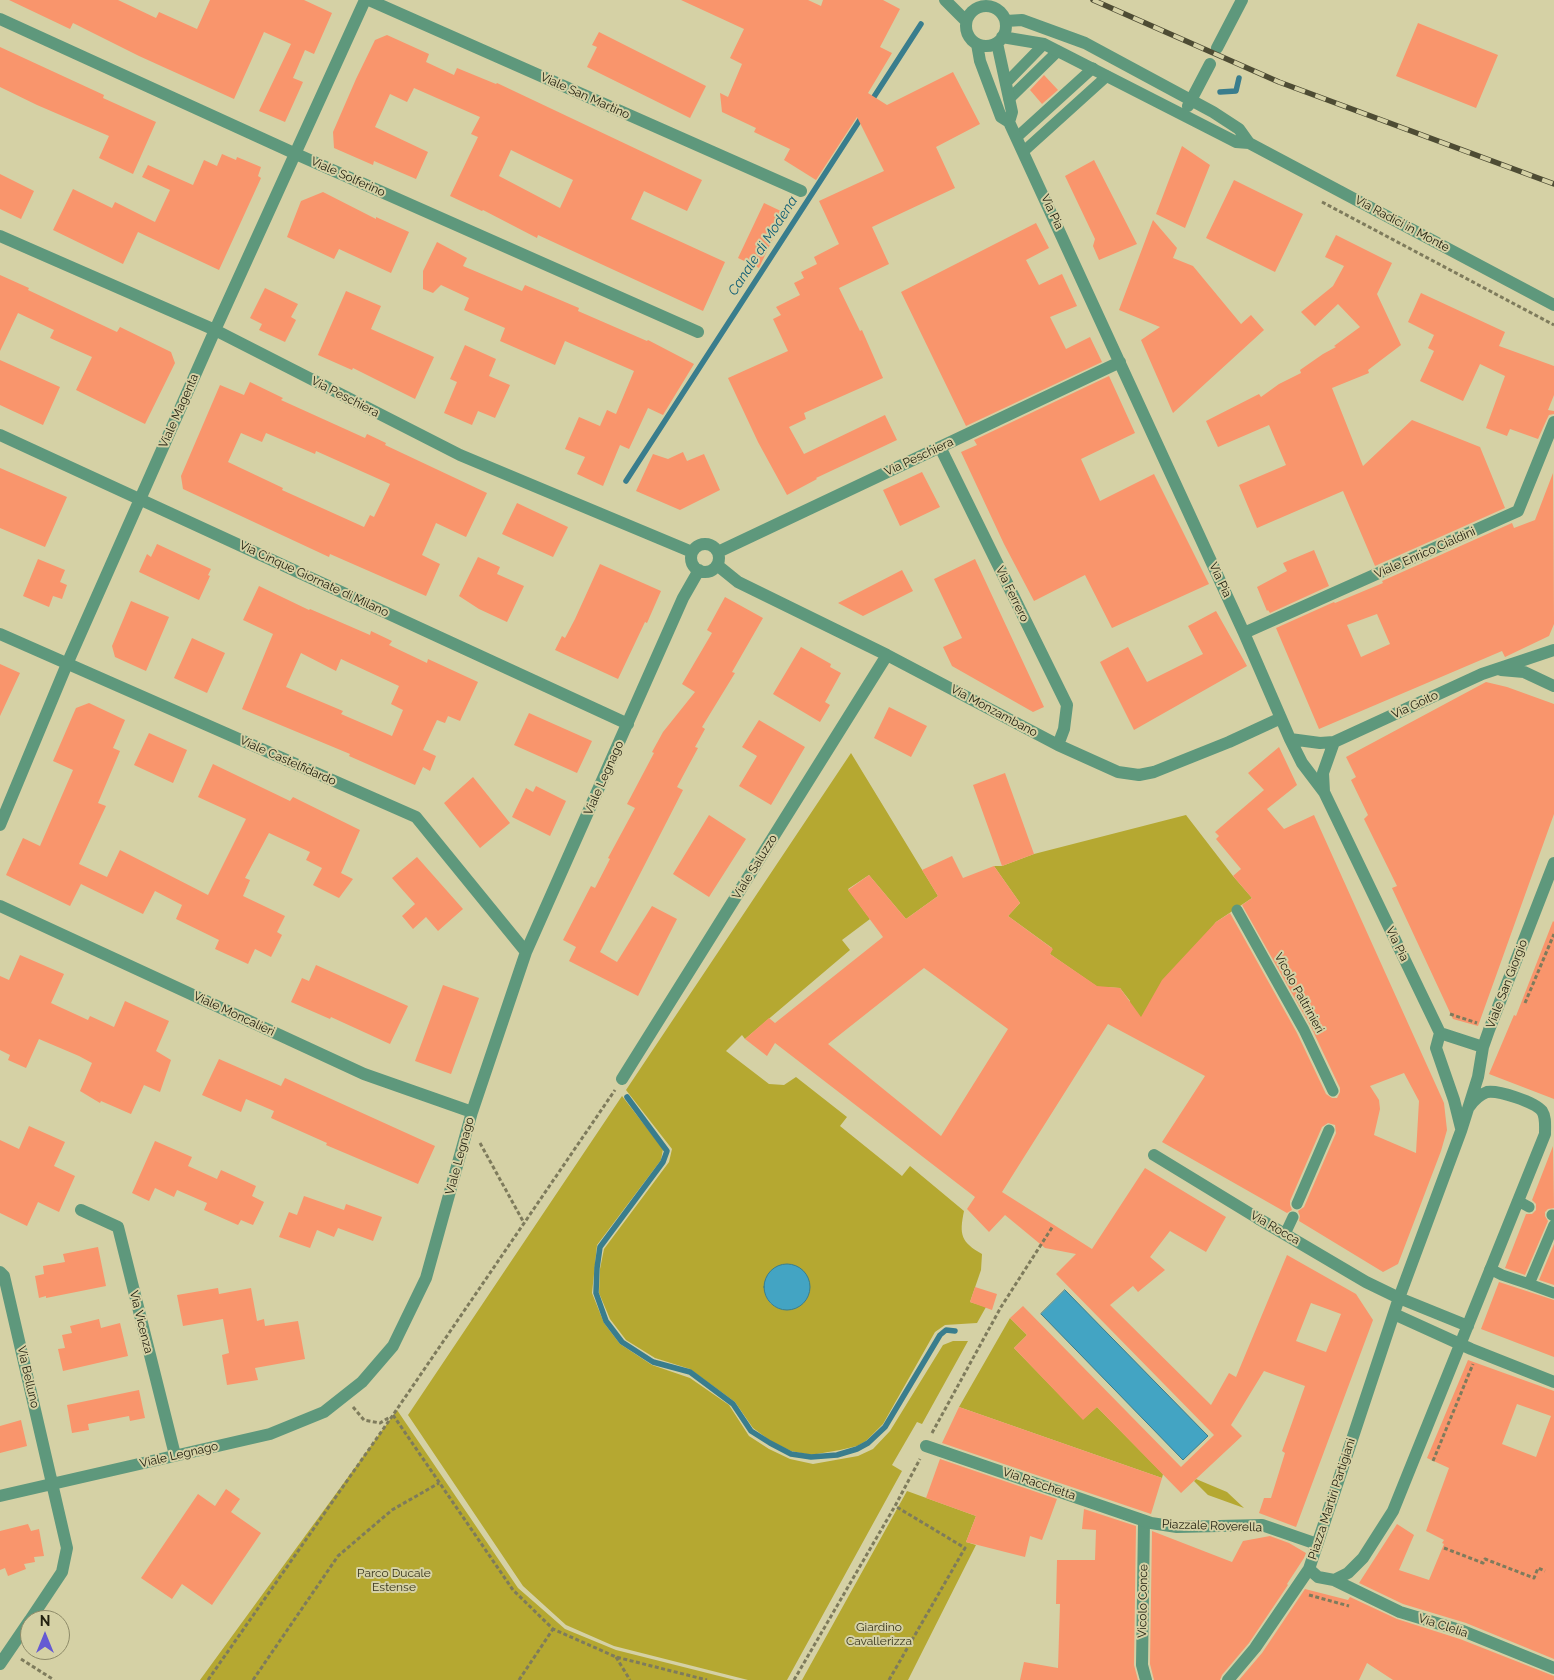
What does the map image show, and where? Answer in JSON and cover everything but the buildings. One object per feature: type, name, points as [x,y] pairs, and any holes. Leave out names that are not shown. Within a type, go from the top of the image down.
[{"type":"street","name":"Viale Magenta","points":[[0,825],[67,664],[215,330],[367,0]]},
{"type":"street","name":"Viale San Martino","points":[[367,0],[802,191]]},
{"type":"street","points":[[945,0],[966,21]]},
{"type":"street","points":[[1217,48],[1242,0]]},
{"type":"street","points":[[977,44],[968,35],[965,28],[966,21],[972,10],[982,2],[999,10],[1006,21],[1005,33],[1000,40]]},
{"type":"street","name":"Viale Solferino","points":[[0,19],[296,154],[698,332]]},
{"type":"street","name":"Via Radici in Monte","points":[[1006,21],[1022,20],[1085,42],[1192,100],[1238,130],[1249,143],[1554,306]]},
{"type":"street","name":"Via Radici in Monte","points":[[977,44],[989,46],[1000,40],[1044,44],[1236,142],[1249,143]]},
{"type":"street","name":"Via Pia","points":[[1000,40],[1012,112],[1009,122]]},
{"type":"street","name":"Via Pia","points":[[977,44],[980,61],[1002,117],[1009,122],[1024,152],[1244,633],[1290,739],[1302,763],[1324,792],[1440,1033],[1436,1048],[1454,1100],[1461,1131]]},
{"type":"street","points":[[1183,115],[1210,64]]},
{"type":"street","name":"Via Peschiera","points":[[0,236],[215,330],[460,455],[692,552]]},
{"type":"street","name":"Via Peschiera","points":[[718,552],[1120,362]]},
{"type":"street","name":"Viale Enrico Cialdini","points":[[1244,633],[1518,511],[1554,422]]},
{"type":"street","name":"Via Cinque Giornate di Milano","points":[[0,435],[628,724]]},
{"type":"street","name":"Via Ferrero","points":[[940,447],[1067,705],[1064,728],[1058,745]]},
{"type":"street","points":[[704,544],[711,545],[718,552],[720,558],[717,566],[709,571],[699,570],[693,564],[692,552],[696,547],[704,544]]},
{"type":"street","name":"Via Monzambano","points":[[717,566],[738,582],[887,655],[1058,745],[1118,772],[1139,775],[1154,772],[1281,718]]},
{"type":"street","name":"Viale Legnago","points":[[0,1496],[270,1434],[324,1412],[362,1382],[393,1346],[426,1278],[472,1112],[526,952],[683,598],[699,570]]},
{"type":"street","name":"Viale Castelfidardo","points":[[0,634],[416,817],[526,952]]},
{"type":"street","name":"Via Goito","points":[[1290,739],[1320,744],[1334,742],[1496,669],[1554,650]]},
{"type":"street","name":"Viale Saluzzo","points":[[622,1080],[887,655]]},
{"type":"street","points":[[1496,669],[1524,672],[1554,686]]},
{"type":"street","points":[[1324,792],[1323,773],[1334,742]]},
{"type":"street","name":"Viale San Giorgio","points":[[1469,1106],[1478,1077],[1483,1047],[1554,863]]},
{"type":"street","name":"Viale Moncalieri","points":[[0,908],[364,1074],[472,1112]]},
{"type":"street","points":[[1440,1033],[1483,1047]]},
{"type":"street","points":[[1334,1580],[1348,1573],[1363,1558],[1393,1511],[1490,1269],[1523,1204],[1550,1121],[1535,1105],[1496,1091],[1486,1092],[1476,1097],[1469,1106]]},
{"type":"street","name":"Piazza Martiri Partigiani","points":[[1334,1580],[1318,1577],[1309,1569],[1399,1298],[1469,1106]]},
{"type":"street","name":"Via Rocca","points":[[1154,1155],[1366,1282],[1399,1298]]},
{"type":"street","name":"Via Vicenza","points":[[81,1210],[118,1227],[175,1455]]},
{"type":"street","name":"Via Belluno","points":[[0,1272],[4,1276],[67,1548],[62,1572],[37,1610]]},
{"type":"street","points":[[1399,1298],[1468,1326]]},
{"type":"street","points":[[1394,1314],[1554,1382]]},
{"type":"street","name":"Via Racchetta","points":[[926,1446],[1147,1522]]},
{"type":"street","name":"Piazzale Roverella","points":[[1147,1522],[1177,1527],[1262,1525],[1295,1532],[1317,1544]]},
{"type":"street","name":"Vicolo Conce","points":[[1146,1680],[1142,1665],[1147,1522]]},
{"type":"street","points":[[1228,1680],[1255,1648],[1309,1569]]},
{"type":"street","name":"Via Clelia","points":[[1334,1580],[1400,1612],[1463,1631],[1554,1668]]},
{"type":"street","name":"Via Belluno","points":[[0,1664],[20,1635]]},
{"type":"lane","points":[[1006,83],[1044,44]]},
{"type":"lane","points":[[1009,99],[1058,51]]},
{"type":"lane","points":[[1017,138],[1092,68]]},
{"type":"lane","points":[[1024,152],[1107,76]]},
{"type":"lane","name":"Vicolo Paltrinieri","points":[[1237,910],[1304,1030],[1333,1091]]},
{"type":"lane","points":[[1297,1204],[1329,1130]]},
{"type":"lane","points":[[1285,1234],[1293,1217]]},
{"type":"lane","points":[[1529,1284],[1553,1219]]},
{"type":"lane","points":[[1490,1269],[1554,1294]]},
{"type":"path","points":[[1525,1003],[1554,934]]},
{"type":"path","points":[[1450,1014],[1480,1024]]},
{"type":"path","points":[[208,1680],[393,1415],[622,1080]]},
{"type":"path","points":[[480,1143],[524,1223]]},
{"type":"path","points":[[794,1680],[895,1506],[1000,1307],[1053,1226]]},
{"type":"path","points":[[1433,1461],[1478,1351]]},
{"type":"path","points":[[344,1396],[364,1420],[380,1423],[393,1415]]},
{"type":"path","points":[[393,1415],[513,1590],[553,1629],[616,1657],[707,1680]]},
{"type":"path","points":[[253,1680],[338,1556],[392,1510],[439,1483]]},
{"type":"path","points":[[889,1680],[966,1548],[895,1506]]},
{"type":"path","points":[[1444,1548],[1483,1563],[1485,1559],[1534,1578],[1538,1568],[1545,1571]]},
{"type":"path","points":[[1304,1594],[1355,1608]]},
{"type":"path","points":[[519,1680],[553,1629]]},
{"type":"path","points":[[8,1652],[54,1680]]},
{"type":"path","points":[[616,1657],[630,1680]]},
{"type":"green space","points":[[851,753],[938,896],[906,919],[869,875],[848,889],[870,919],[842,940],[850,950],[745,1039],[742,1035],[726,1051],[769,1084],[784,1085],[796,1077],[847,1117],[840,1126],[902,1176],[910,1166],[964,1211],[963,1237],[970,1246],[982,1254],[981,1270],[970,1302],[986,1307],[977,1323],[945,1325],[935,1332],[883,1424],[866,1441],[857,1446],[811,1455],[791,1451],[772,1442],[753,1428],[735,1402],[690,1369],[655,1358],[626,1340],[610,1319],[599,1293],[600,1269],[604,1249],[669,1162],[672,1149],[626,1090]],"holes":[[[785,1264],[788,1264],[809,1283],[807,1296],[801,1304],[792,1309],[783,1309],[775,1306],[768,1300],[765,1290],[770,1272],[778,1266]]]},
{"type":"green space","points":[[1186,815],[1252,898],[1216,922],[1135,1028],[1124,1016],[1130,1001],[1120,988],[1105,987],[1102,990],[1050,954],[1052,948],[1008,916],[1020,903],[994,866],[1002,866],[1034,854]]},
{"type":"green space","points":[[622,1096],[663,1149],[661,1160],[597,1245],[592,1293],[604,1323],[620,1344],[652,1365],[690,1378],[729,1405],[749,1436],[769,1449],[790,1459],[813,1464],[858,1456],[873,1449],[890,1431],[943,1345],[953,1341],[968,1341],[922,1424],[917,1422],[892,1465],[902,1471],[787,1680],[748,1680],[614,1646],[566,1625],[523,1586],[408,1415]]},
{"type":"green space","points":[[1010,1318],[1027,1335],[1014,1348],[1083,1419],[1097,1407],[1163,1474],[1162,1478],[959,1407]]},
{"type":"green space","name":"Parco Ducale Estense","points":[[397,1410],[518,1588],[565,1629],[616,1650],[735,1680],[200,1680]]},
{"type":"green space","points":[[1196,1479],[1227,1492],[1244,1508],[1208,1495],[1194,1481]]},
{"type":"green space","name":"Giardino Cavallerizza","points":[[907,1491],[976,1516],[966,1542],[976,1545],[908,1680],[802,1680]]},
{"type":"water","points":[[787,1264],[800,1268],[806,1274],[810,1287],[806,1300],[800,1306],[787,1310],[774,1306],[768,1300],[764,1287],[768,1274],[774,1268]]},
{"type":"water","points":[[1065,1290],[1208,1436],[1183,1460],[1041,1314]]},
{"type":"waterway","name":"Canale di Modena","points":[[870,103],[921,24]]},
{"type":"waterway","name":"Canale di Modena","points":[[1220,92],[1236,91],[1239,78]]},
{"type":"waterway","name":"Canale di Modena","points":[[626,481],[863,115]]},
{"type":"waterway","points":[[627,1097],[667,1151],[663,1162],[600,1247],[596,1293],[606,1321],[622,1342],[653,1362],[690,1372],[733,1404],[751,1431],[791,1454],[811,1457],[837,1455],[857,1449],[868,1443],[885,1427],[940,1335],[946,1330],[955,1331]]},
{"type":"railway","points":[[1093,0],[1279,82],[1554,184]]}]
